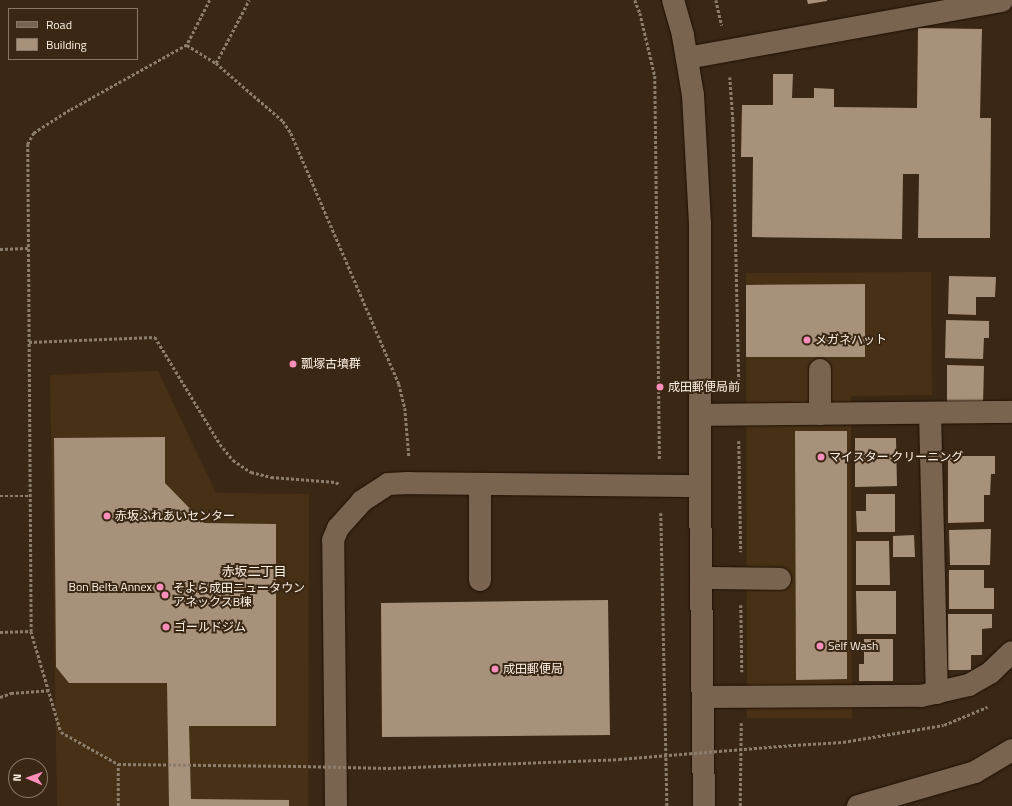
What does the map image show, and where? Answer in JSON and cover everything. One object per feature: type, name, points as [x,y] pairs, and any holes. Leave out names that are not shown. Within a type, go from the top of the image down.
[{"type":"street","points":[[673,0],[694,95],[700,223],[700,486],[704,806]]},
{"type":"street","points":[[687,58],[1002,1]]},
{"type":"street","points":[[820,370],[820,414]]},
{"type":"street","points":[[930,412],[937,692]]},
{"type":"street","points":[[701,415],[1012,412]]},
{"type":"street","points":[[336,806],[333,540],[338,528],[362,501],[388,484],[408,483],[700,486]]},
{"type":"street","points":[[480,484],[480,580]]},
{"type":"street","points":[[702,578],[780,579]]},
{"type":"street","points":[[703,697],[921,696],[969,685],[990,673],[1012,652]]},
{"type":"street","points":[[858,806],[975,772],[1012,750]]},
{"type":"path","points":[[210,0],[187,45],[70,110],[34,134],[28,144],[31,631],[50,690],[61,732],[118,764],[388,768],[619,758],[844,742],[944,725],[988,707]]},
{"type":"path","points":[[216,63],[249,0]]},
{"type":"path","points":[[635,0],[640,13],[655,76],[660,485],[667,806]]},
{"type":"path","points":[[187,45],[216,63],[283,121],[291,133],[399,384],[406,408],[409,455],[408,483]]},
{"type":"path","points":[[0,249],[28,248]]},
{"type":"path","points":[[29,342],[155,337],[220,444],[233,460],[251,472],[271,477],[336,482],[362,501]]},
{"type":"path","points":[[0,496],[30,496]]},
{"type":"path","points":[[0,632],[31,631]]},
{"type":"path","points":[[0,697],[11,693],[50,690]]},
{"type":"path","points":[[118,764],[118,806]]},
{"type":"shaded area","points":[[931,272],[932,395],[851,396],[852,718],[747,718],[746,273]]},
{"type":"shaded area","points":[[158,371],[216,493],[309,494],[308,806],[57,806],[50,375]]},
{"type":"building","points":[[807,0],[827,0],[827,1],[808,4]]},
{"type":"building","points":[[918,28],[982,29],[980,118],[991,118],[990,238],[918,238],[919,174],[903,174],[902,239],[752,237],[753,157],[741,157],[742,105],[773,105],[773,74],[793,74],[792,98],[814,98],[814,88],[834,89],[834,107],[917,108]]},
{"type":"building","points":[[949,276],[996,277],[995,297],[976,297],[976,315],[948,314]]},
{"type":"building","points":[[865,284],[865,357],[746,357],[746,285]]},
{"type":"building","points":[[946,320],[989,321],[989,338],[984,338],[983,359],[945,358]]},
{"type":"building","points":[[947,365],[984,366],[983,404],[947,403]]},
{"type":"building","points":[[795,431],[847,431],[847,679],[796,680]]},
{"type":"building","name":"そよら成田ニュータウン アネックスB棟","points":[[165,437],[165,483],[204,523],[276,524],[276,726],[189,726],[191,799],[289,800],[289,806],[169,806],[167,683],[69,683],[56,667],[54,438]]},
{"type":"building","points":[[855,438],[896,438],[897,486],[855,487]]},
{"type":"building","points":[[948,456],[995,456],[995,474],[991,474],[990,495],[984,495],[984,522],[948,523]]},
{"type":"building","points":[[866,494],[895,494],[895,532],[857,532],[856,511],[866,511]]},
{"type":"building","points":[[991,529],[990,565],[950,565],[949,530]]},
{"type":"building","points":[[914,535],[915,557],[893,557],[893,536]]},
{"type":"building","points":[[856,541],[889,541],[890,585],[856,585]]},
{"type":"building","points":[[949,570],[984,570],[984,588],[994,588],[994,609],[949,609]]},
{"type":"building","points":[[856,591],[896,591],[896,634],[857,634]]},
{"type":"building","points":[[608,600],[610,735],[382,737],[381,603]]},
{"type":"building","points":[[948,614],[992,614],[992,628],[982,629],[982,655],[971,655],[971,670],[948,670]]},
{"type":"building","points":[[864,639],[893,639],[893,681],[859,681],[859,664],[864,664]]},
{"type":"place","name":"メガネハット","points":[[807,340]]},
{"type":"place","name":"瓢塚古墳群","points":[[293,364]]},
{"type":"place","name":"成田郵便局前","points":[[660,387]]},
{"type":"place","name":"マイスター クリーニング","points":[[821,457]]},
{"type":"place","name":"赤坂ふれあいセンター","points":[[107,516]]},
{"type":"place","name":"Bon Belta Annex","points":[[160,587]]},
{"type":"place","name":"そよら成田ニュータウン アネックスB棟","points":[[165,595]]},
{"type":"place","name":"ゴールドジム","points":[[166,627]]},
{"type":"place","name":"Self Wash","points":[[820,646]]},
{"type":"place","name":"成田郵便局","points":[[495,669]]},
{"type":"district","name":"赤坂二丁目","points":[[254,571]]}]
